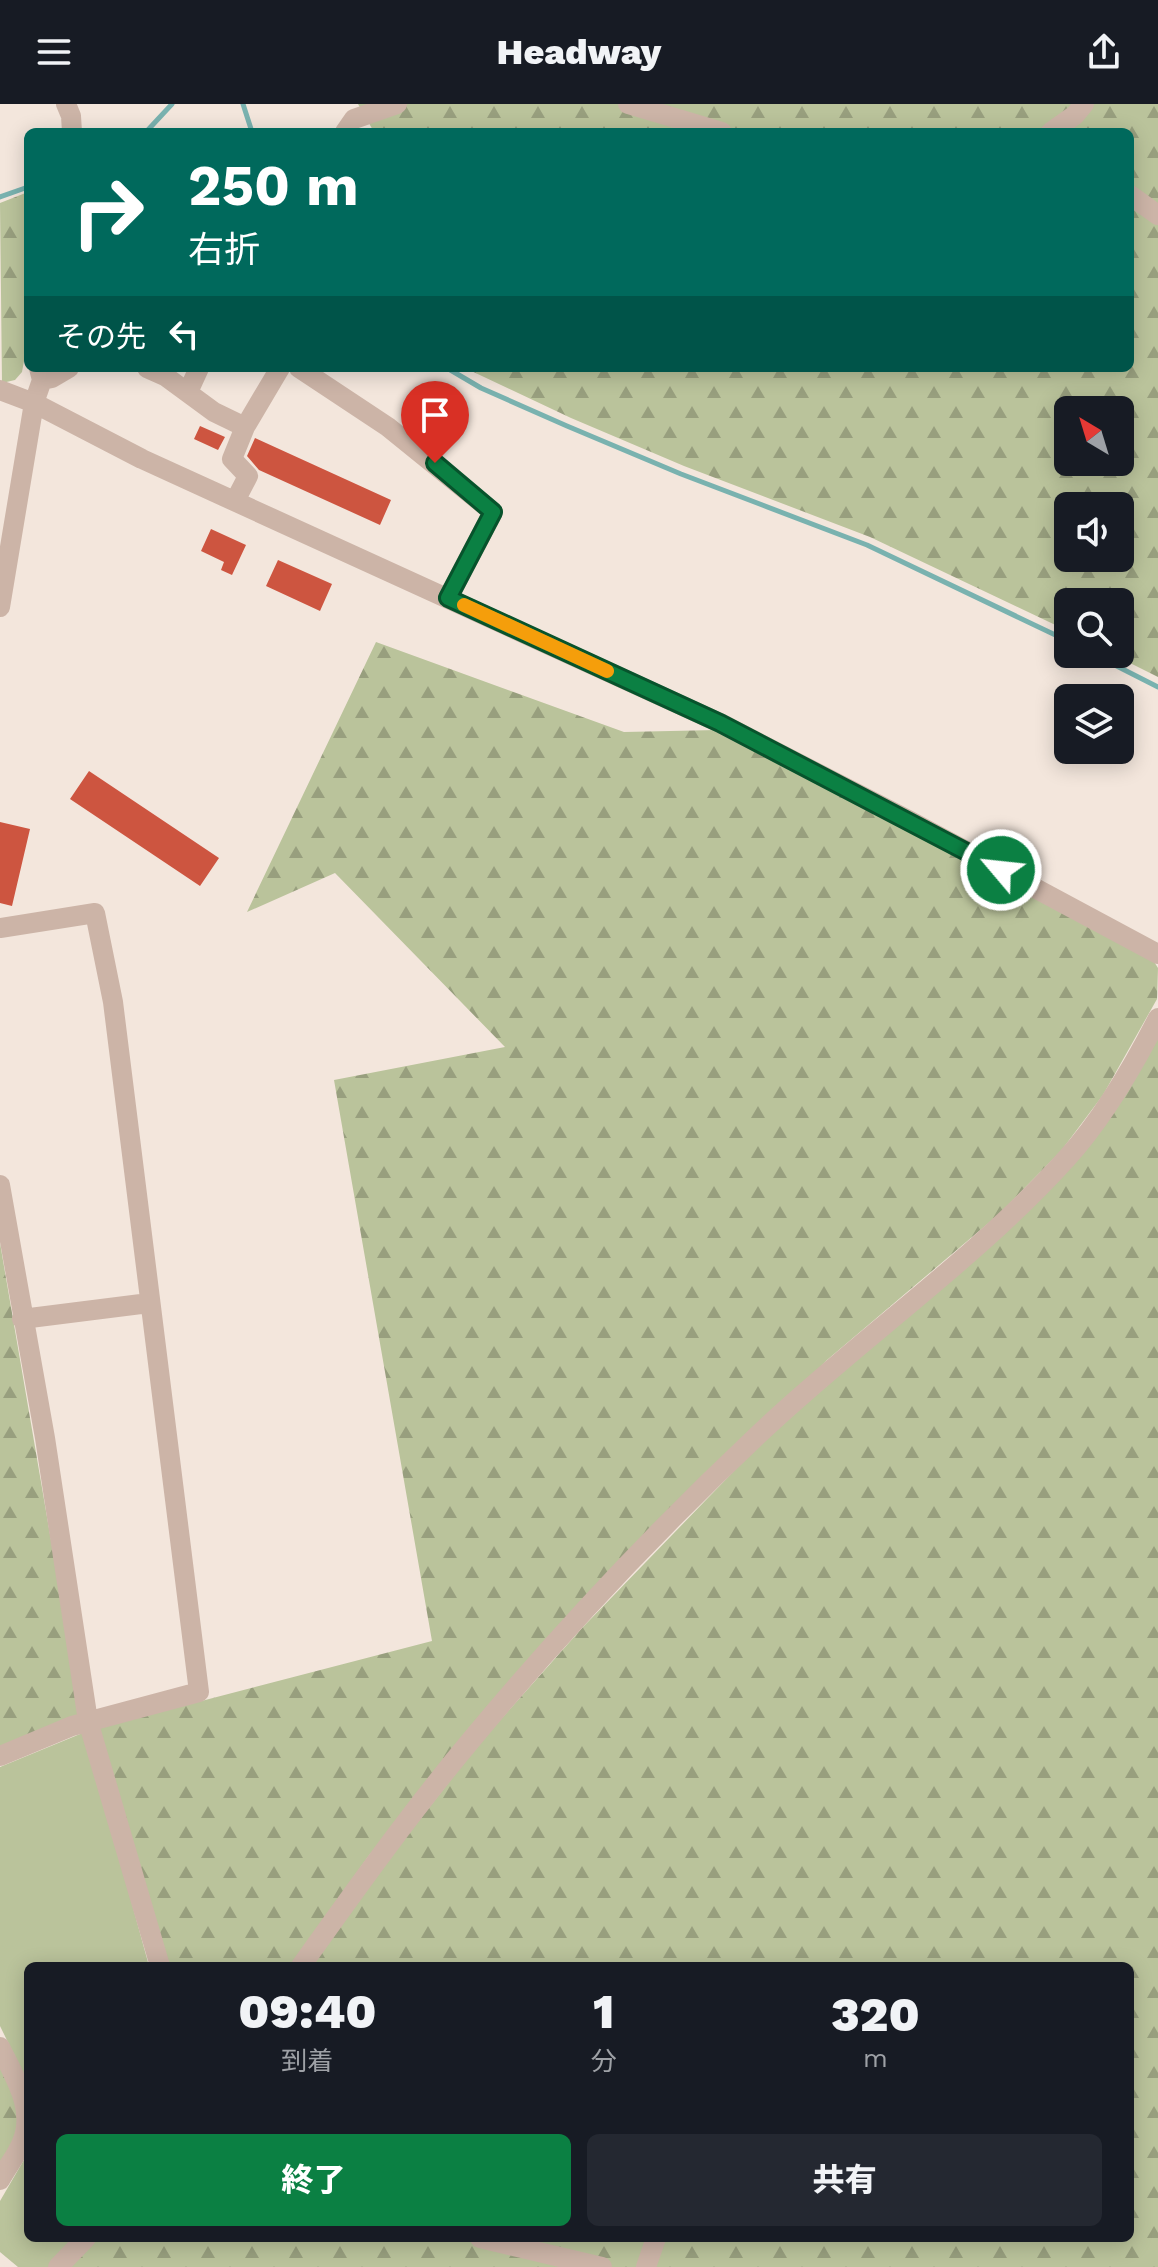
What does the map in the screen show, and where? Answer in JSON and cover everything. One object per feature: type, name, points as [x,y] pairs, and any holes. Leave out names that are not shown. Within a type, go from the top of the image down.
[{"type":"lane","points":[[349,118],[397,104]]},
{"type":"lane","points":[[628,104],[709,128]]},
{"type":"lane","points":[[1057,128],[1084,104]]},
{"type":"lane","points":[[1134,198],[1158,215]]},
{"type":"lane","points":[[0,607],[6,539],[40,374],[52,378],[62,372]]},
{"type":"lane","points":[[156,372],[214,412],[245,427]]},
{"type":"lane","points":[[188,392],[197,372]]},
{"type":"lane","points":[[235,501],[248,476],[232,459],[245,427],[278,372]]},
{"type":"lane","points":[[305,372],[388,427],[493,512],[448,598]]},
{"type":"lane","points":[[0,390],[34,403],[142,459],[720,723],[1158,954]]},
{"type":"lane","points":[[0,928],[95,913],[113,1002],[199,1692],[88,1721],[0,1756]]},
{"type":"lane","points":[[304,1962],[377,1860],[472,1739],[524,1679],[640,1553],[759,1433],[1004,1221],[1067,1157],[1117,1089],[1158,1018]]},
{"type":"lane","points":[[0,1185],[45,1438],[88,1721],[159,1962]]},
{"type":"lane","points":[[22,1319],[149,1303]]},
{"type":"lane","points":[[0,2047],[24,2098]]},
{"type":"lane","points":[[0,2180],[24,2136]]},
{"type":"lane","points":[[58,2267],[82,2242]]},
{"type":"lane","points":[[499,2242],[602,2267]]},
{"type":"lane","points":[[646,2267],[655,2242]]},
{"type":"green space","points":[[358,104],[1158,104],[1158,677],[1134,665],[1134,588],[1054,588],[1054,624],[870,537],[684,466],[473,372],[1134,372],[1134,128],[372,128]]},
{"type":"green space","points":[[24,194],[24,361],[22,372],[15,380],[2,383],[0,203]]},
{"type":"green space","points":[[376,642],[624,732],[717,730],[1153,960],[1158,968],[1157,999],[1103,1095],[1061,1151],[998,1215],[827,1360],[370,1854],[293,1962],[167,1962],[98,1728],[432,1641],[334,1080],[505,1047],[335,873],[247,912]]},
{"type":"green space","points":[[1158,1037],[1158,2267],[69,2267],[92,2242],[1134,2242],[1134,1962],[315,1962],[384,1865],[478,1745],[583,1627],[765,1439],[1010,1228]]},
{"type":"green space","points":[[0,1243],[81,1715],[0,1748]]},
{"type":"green space","points":[[85,1732],[148,1962],[24,1962],[24,2075],[0,2026],[0,1767]]},
{"type":"green space","points":[[0,2065],[17,2100],[19,2130],[0,2164]]},
{"type":"green space","points":[[24,2160],[24,2242],[74,2242],[49,2267],[18,2267],[0,2252],[0,2201]]},
{"type":"building","points":[[200,426],[225,437],[218,450],[194,439]]},
{"type":"building","points":[[255,438],[391,500],[380,525],[259,470],[247,456]]},
{"type":"building","points":[[211,529],[246,545],[232,575],[221,570],[224,562],[201,551]]},
{"type":"building","points":[[278,560],[332,584],[320,611],[266,586]]},
{"type":"building","points":[[89,771],[219,858],[200,886],[70,799]]},
{"type":"building","points":[[0,822],[30,829],[12,906],[0,903]]},
{"type":"waterway","points":[[150,128],[172,104]]},
{"type":"waterway","points":[[243,104],[251,128]]},
{"type":"waterway","points":[[0,197],[24,188]]},
{"type":"waterway","points":[[454,372],[481,388],[681,474],[867,545],[1054,634]]},
{"type":"waterway","points":[[1121,668],[1158,687]]},
{"type":"slow traffic","points":[[464,605],[607,671]]},
{"type":"route","points":[[435,463],[493,512],[448,598],[720,723],[1001,870]]}]
